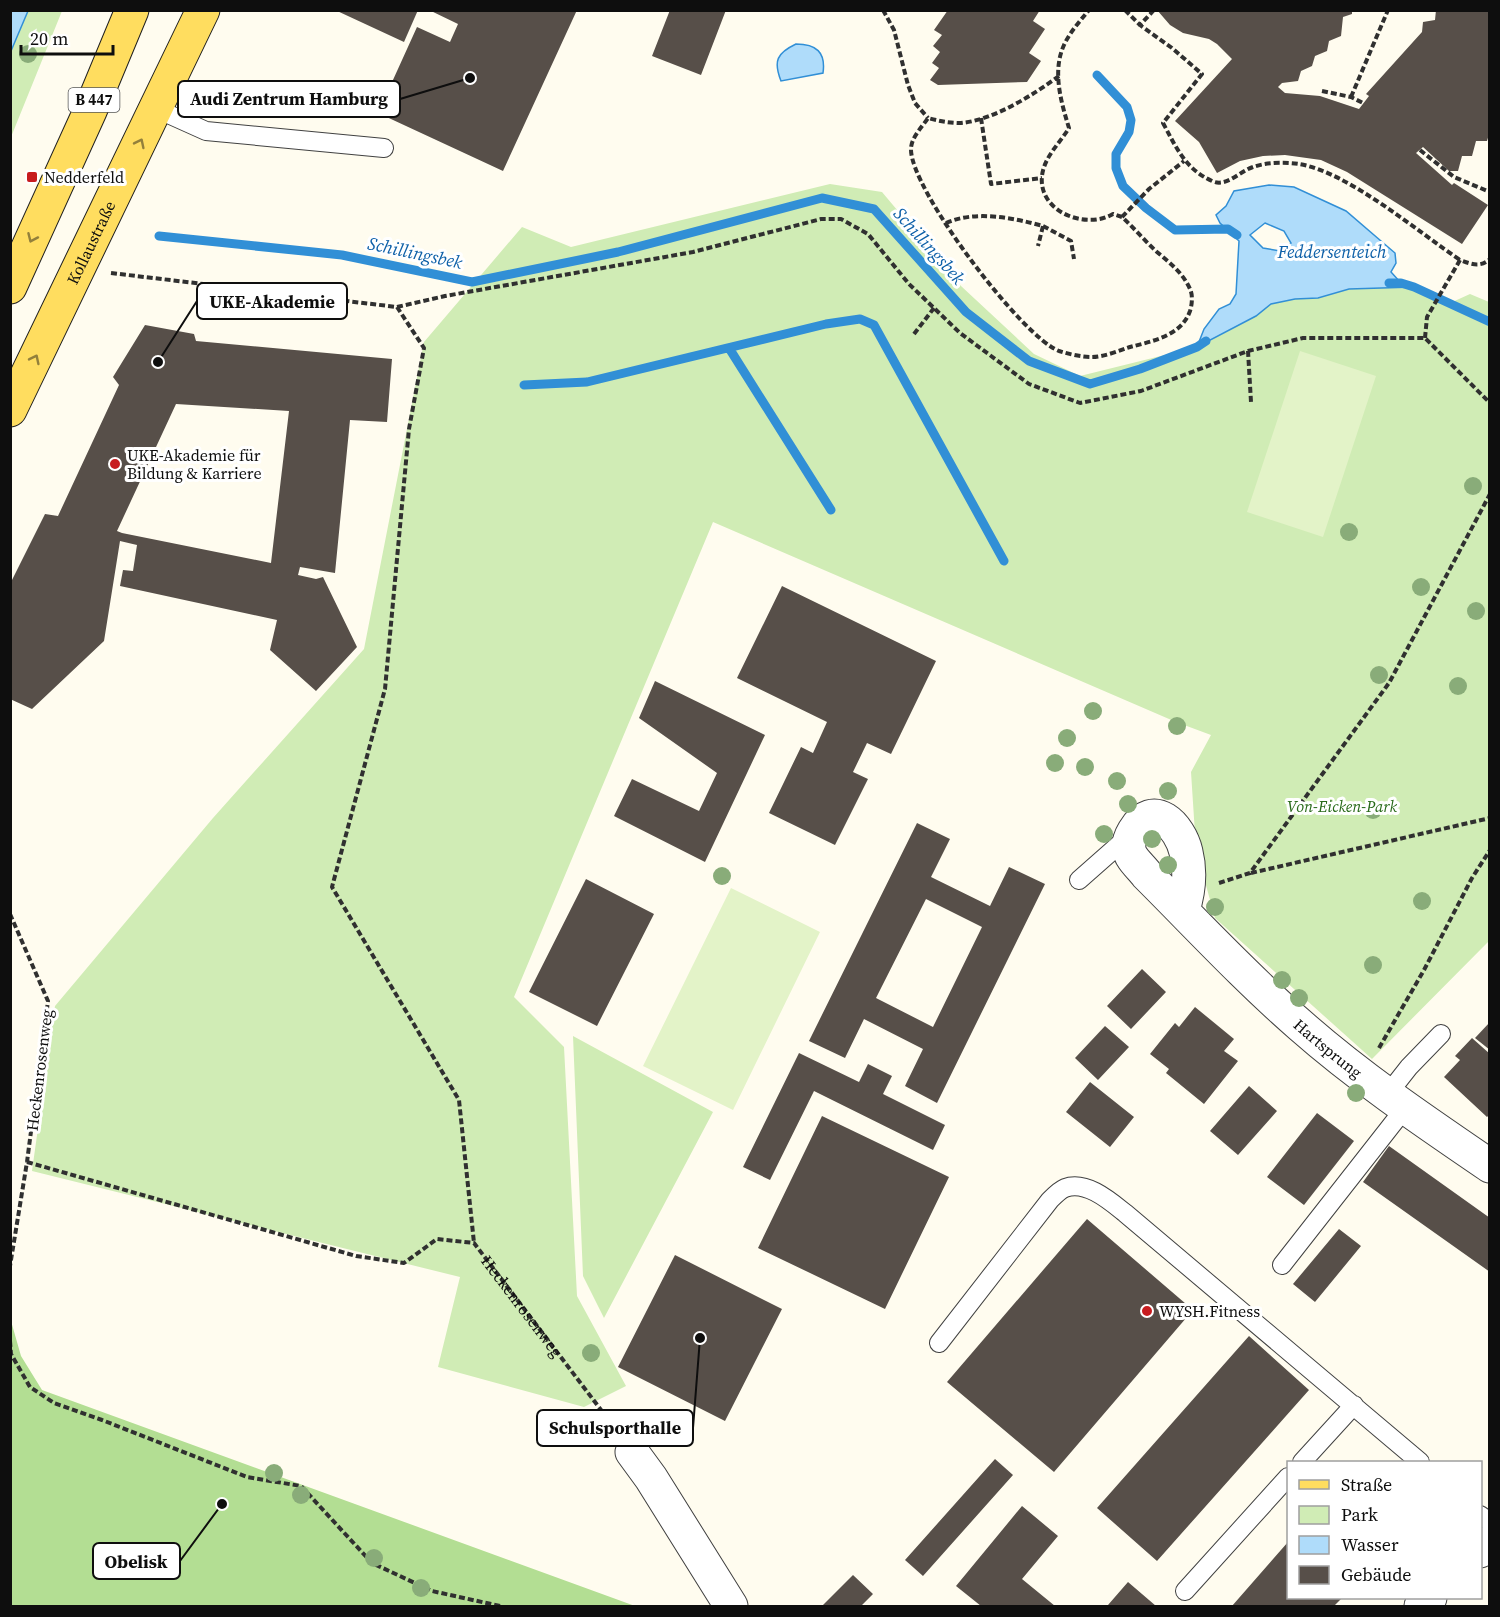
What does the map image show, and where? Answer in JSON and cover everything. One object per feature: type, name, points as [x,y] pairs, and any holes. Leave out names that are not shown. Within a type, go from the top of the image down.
[{"type":"main road","name":"B 447","points":[[10,287],[90,111],[132,10]]},
{"type":"main road","name":"Kollaustraße","points":[[10,410],[203,10]]},
{"type":"street","points":[[1133,833],[1147,817],[1155,816],[1167,820],[1179,832],[1186,852],[1186,898]]},
{"type":"street","name":"Hartsprung","points":[[1133,833],[1129,849],[1134,860],[1186,898],[1299,1025],[1396,1101],[1490,1166]]},
{"type":"street","points":[[639,1468],[732,1606]]},
{"type":"lane","points":[[157,109],[206,131],[384,148]]},
{"type":"lane","points":[[1079,880],[1133,833]]},
{"type":"lane","points":[[1282,1265],[1396,1101],[1409,1067],[1441,1034]]},
{"type":"lane","points":[[939,1343],[1050,1200],[1065,1188],[1084,1187],[1105,1197],[1125,1213],[1419,1461]]},
{"type":"lane","points":[[1303,1461],[1354,1406]]},
{"type":"lane","points":[[1185,1591],[1287,1478]]},
{"type":"path","points":[[884,10],[894,30],[915,103],[928,118],[962,123],[981,118],[1028,97],[1059,76]]},
{"type":"path","points":[[928,118],[913,138],[910,148],[913,165],[930,199],[1004,303],[1041,340],[1058,351],[1092,357],[1160,339],[1176,330],[1187,320],[1191,306],[1191,291],[1174,265],[1158,253],[1122,217],[1113,214],[1106,219],[1075,219],[1060,212],[1046,197],[1042,177],[1047,160],[1069,128],[1059,88],[1059,66],[1064,45],[1089,10]]},
{"type":"path","points":[[1125,10],[1140,25],[1202,74],[1164,123],[1184,161],[1213,182],[1222,183],[1252,167],[1264,164],[1298,164],[1313,168],[1333,175],[1380,204],[1460,260],[1476,265],[1486,263],[1490,259]]},
{"type":"path","points":[[1140,25],[1154,10]]},
{"type":"path","points":[[1351,97],[1388,10]]},
{"type":"path","points":[[1322,91],[1351,97],[1364,103]]},
{"type":"path","points":[[981,118],[991,184],[1042,177]]},
{"type":"path","points":[[1420,150],[1454,177],[1490,192]]},
{"type":"path","points":[[1122,217],[1149,189],[1184,161]]},
{"type":"path","points":[[946,223],[955,219],[985,217],[1017,220],[1043,226],[1071,241],[1074,259]]},
{"type":"path","points":[[78,269],[397,308],[445,296],[693,252],[821,219],[841,219],[868,234],[909,284],[960,333],[1029,384],[1080,403],[1141,391],[1248,351],[1303,338],[1425,338],[1490,403]]},
{"type":"path","points":[[1038,246],[1043,226]]},
{"type":"path","points":[[1425,338],[1427,317],[1460,260]]},
{"type":"path","points":[[397,308],[424,348],[409,429],[385,689],[332,887],[459,1100],[474,1243]]},
{"type":"path","points":[[914,334],[934,308]]},
{"type":"path","points":[[1248,351],[1251,402]]},
{"type":"path","points":[[1250,873],[1389,682],[1490,494]]},
{"type":"path","points":[[1186,898],[1205,888],[1250,873],[1490,818]]},
{"type":"path","points":[[1361,1075],[1424,970],[1472,878],[1490,850]]},
{"type":"path","name":"Heckenrosenweg","points":[[10,914],[48,1001],[27,1162],[10,1266]]},
{"type":"path","name":"Heckenrosenweg","points":[[27,1162],[356,1256],[404,1263],[436,1239],[474,1243],[639,1468]]},
{"type":"path","points":[[10,1341],[11,1354],[30,1387],[54,1403],[247,1477],[301,1486],[372,1563],[432,1591],[500,1606]]},
{"type":"green space","points":[[11,11],[62,11],[11,137]]},
{"type":"green space","name":"Von-Eicken-Park","points":[[830,184],[882,192],[961,286],[1034,354],[1080,376],[1197,347],[1256,316],[1271,304],[1295,299],[1318,298],[1349,289],[1414,287],[1448,304],[1470,294],[1489,302],[1489,941],[1372,1059],[1215,918],[1196,849],[1191,772],[1211,735],[1176,722],[713,522],[514,997],[564,1047],[577,1296],[626,1386],[584,1407],[438,1367],[460,1277],[32,1171],[55,1006],[213,818],[364,649],[424,342],[522,227],[571,247]]},
{"type":"green space","points":[[1300,351],[1376,376],[1323,537],[1247,512]]},
{"type":"green space","points":[[731,888],[820,932],[733,1110],[643,1066]]},
{"type":"green space","points":[[573,1036],[713,1112],[604,1318],[583,1276]]},
{"type":"green space","points":[[11,1321],[21,1356],[42,1390],[635,1606],[11,1606]]},
{"type":"water","points":[[10,11],[28,11],[11,51]]},
{"type":"water","points":[[796,44],[803,44],[818,51],[823,60],[823,73],[781,81],[777,68],[778,58]]},
{"type":"water","name":"Feddersenteich","points":[[1269,185],[1294,187],[1346,211],[1395,253],[1396,263],[1391,272],[1401,283],[1414,287],[1349,289],[1318,298],[1295,299],[1271,304],[1256,316],[1197,347],[1204,329],[1219,309],[1230,304],[1236,294],[1239,241],[1220,223],[1216,215],[1226,206],[1234,191]],"holes":[[[1265,223],[1284,231],[1291,243],[1280,251],[1263,248],[1250,235]]]},
{"type":"building","points":[[335,10],[418,10],[404,42]]},
{"type":"building","points":[[429,10],[577,10],[503,171],[378,113],[417,27],[450,42],[458,24]]},
{"type":"building","points":[[670,10],[726,10],[701,75],[652,56]]},
{"type":"building","points":[[948,10],[1040,10],[1033,21],[1045,29],[1029,53],[1041,61],[1027,82],[938,85],[930,80],[939,68],[932,63],[940,52],[933,46],[942,35],[934,30]]},
{"type":"building","points":[[1157,10],[1352,10],[1352,14],[1343,17],[1341,36],[1329,41],[1327,51],[1315,56],[1312,66],[1301,71],[1298,81],[1282,83],[1278,87],[1285,93],[1320,96],[1359,109],[1369,96],[1366,94],[1422,32],[1423,22],[1435,20],[1436,10],[1490,10],[1490,131],[1487,141],[1476,141],[1472,156],[1462,156],[1458,171],[1449,171],[1423,147],[1416,153],[1452,185],[1454,183],[1488,205],[1462,244],[1347,172],[1321,160],[1285,155],[1263,156],[1240,161],[1217,173],[1199,142],[1175,121],[1232,59],[1209,39],[1183,33],[1170,25]]},
{"type":"building","points":[[145,325],[194,334],[196,341],[392,359],[387,422],[350,420],[335,573],[300,567],[298,575],[316,579],[323,577],[357,647],[316,691],[270,650],[277,620],[120,586],[123,570],[133,571],[137,545],[120,541],[104,641],[32,709],[10,699],[10,584],[45,514],[58,516],[119,385],[113,377]],"holes":[[[176,404],[289,411],[271,563],[117,531]]]},
{"type":"building","points":[[782,586],[936,661],[891,754],[867,743],[853,772],[868,779],[835,845],[769,813],[801,747],[813,753],[827,722],[737,678]]},
{"type":"building","points":[[655,681],[765,735],[705,862],[614,816],[632,779],[699,811],[717,773],[639,718]]},
{"type":"building","points":[[917,823],[950,839],[931,877],[990,906],[1009,867],[1045,884],[937,1103],[905,1086],[923,1049],[864,1019],[845,1058],[809,1041]],"holes":[[[926,899],[982,927],[933,1027],[876,998]]]},
{"type":"building","points":[[586,879],[654,914],[597,1026],[529,992]]},
{"type":"building","points":[[1142,969],[1166,992],[1131,1029],[1107,1006]]},
{"type":"building","points":[[1195,1007],[1234,1039],[1224,1051],[1238,1061],[1204,1104],[1166,1073],[1169,1069],[1150,1054],[1175,1023],[1179,1027]]},
{"type":"building","points":[[1490,1022],[1490,1050],[1475,1038]]},
{"type":"building","points":[[1105,1026],[1129,1047],[1098,1080],[1075,1058]]},
{"type":"building","points":[[1472,1038],[1490,1054],[1490,1114],[1487,1117],[1444,1077],[1460,1060],[1455,1056]]},
{"type":"building","points":[[799,1053],[859,1082],[868,1064],[892,1076],[883,1094],[945,1125],[933,1150],[814,1091],[770,1180],[743,1167]]},
{"type":"building","points":[[1090,1082],[1134,1117],[1110,1147],[1066,1112]]},
{"type":"building","points":[[1249,1086],[1277,1111],[1238,1155],[1210,1131]]},
{"type":"building","points":[[1317,1113],[1354,1141],[1304,1205],[1267,1177]]},
{"type":"building","points":[[822,1116],[949,1177],[885,1309],[758,1248]]},
{"type":"building","points":[[1389,1146],[1490,1218],[1490,1272],[1363,1182]]},
{"type":"building","points":[[1087,1219],[1193,1310],[1054,1472],[947,1382]]},
{"type":"building","points":[[1339,1229],[1361,1246],[1315,1302],[1293,1284]]},
{"type":"building","points":[[675,1255],[782,1309],[725,1421],[618,1367]]},
{"type":"building","points":[[1249,1336],[1309,1390],[1157,1561],[1097,1508]]},
{"type":"building","points":[[995,1459],[1013,1475],[923,1576],[905,1560]]},
{"type":"building","points":[[1022,1506],[1058,1536],[1022,1579],[1055,1606],[981,1606],[956,1586]]},
{"type":"building","points":[[1287,1543],[1287,1599],[1341,1599],[1334,1606],[1232,1606]]},
{"type":"building","points":[[853,1575],[873,1594],[861,1606],[822,1606]]},
{"type":"building","points":[[1128,1582],[1156,1606],[1108,1605]]},
{"type":"waterway","points":[[1097,75],[1127,107],[1131,120],[1129,132],[1116,154],[1116,168],[1123,186],[1146,208],[1175,230],[1228,229],[1237,235]]},
{"type":"waterway","name":"Schillingsbek","points":[[159,236],[342,255],[472,282],[618,252],[822,198],[874,209],[966,312],[1029,361],[1090,384],[1140,369],[1197,347],[1206,341]]},
{"type":"waterway","name":"Schillingsbek","points":[[1389,283],[1401,283],[1414,287],[1490,322]]},
{"type":"waterway","points":[[524,385],[587,382],[826,324],[860,319],[874,325],[1004,561]]},
{"type":"waterway","points":[[729,348],[831,510]]},
{"type":"place","name":"Audi Zentrum Hamburg","points":[[470,78]]},
{"type":"place","name":"Nedderfeld","points":[[32,177]]},
{"type":"place","name":"UKE-Akademie","points":[[158,362]]},
{"type":"place","name":"UKE-Akademie für Bildung & Karriere","points":[[115,464]]},
{"type":"place","name":"WYSH.Fitness","points":[[1147,1311]]},
{"type":"place","name":"Schulsporthalle","points":[[700,1338]]},
{"type":"place","name":"Obelisk","points":[[222,1504]]}]
